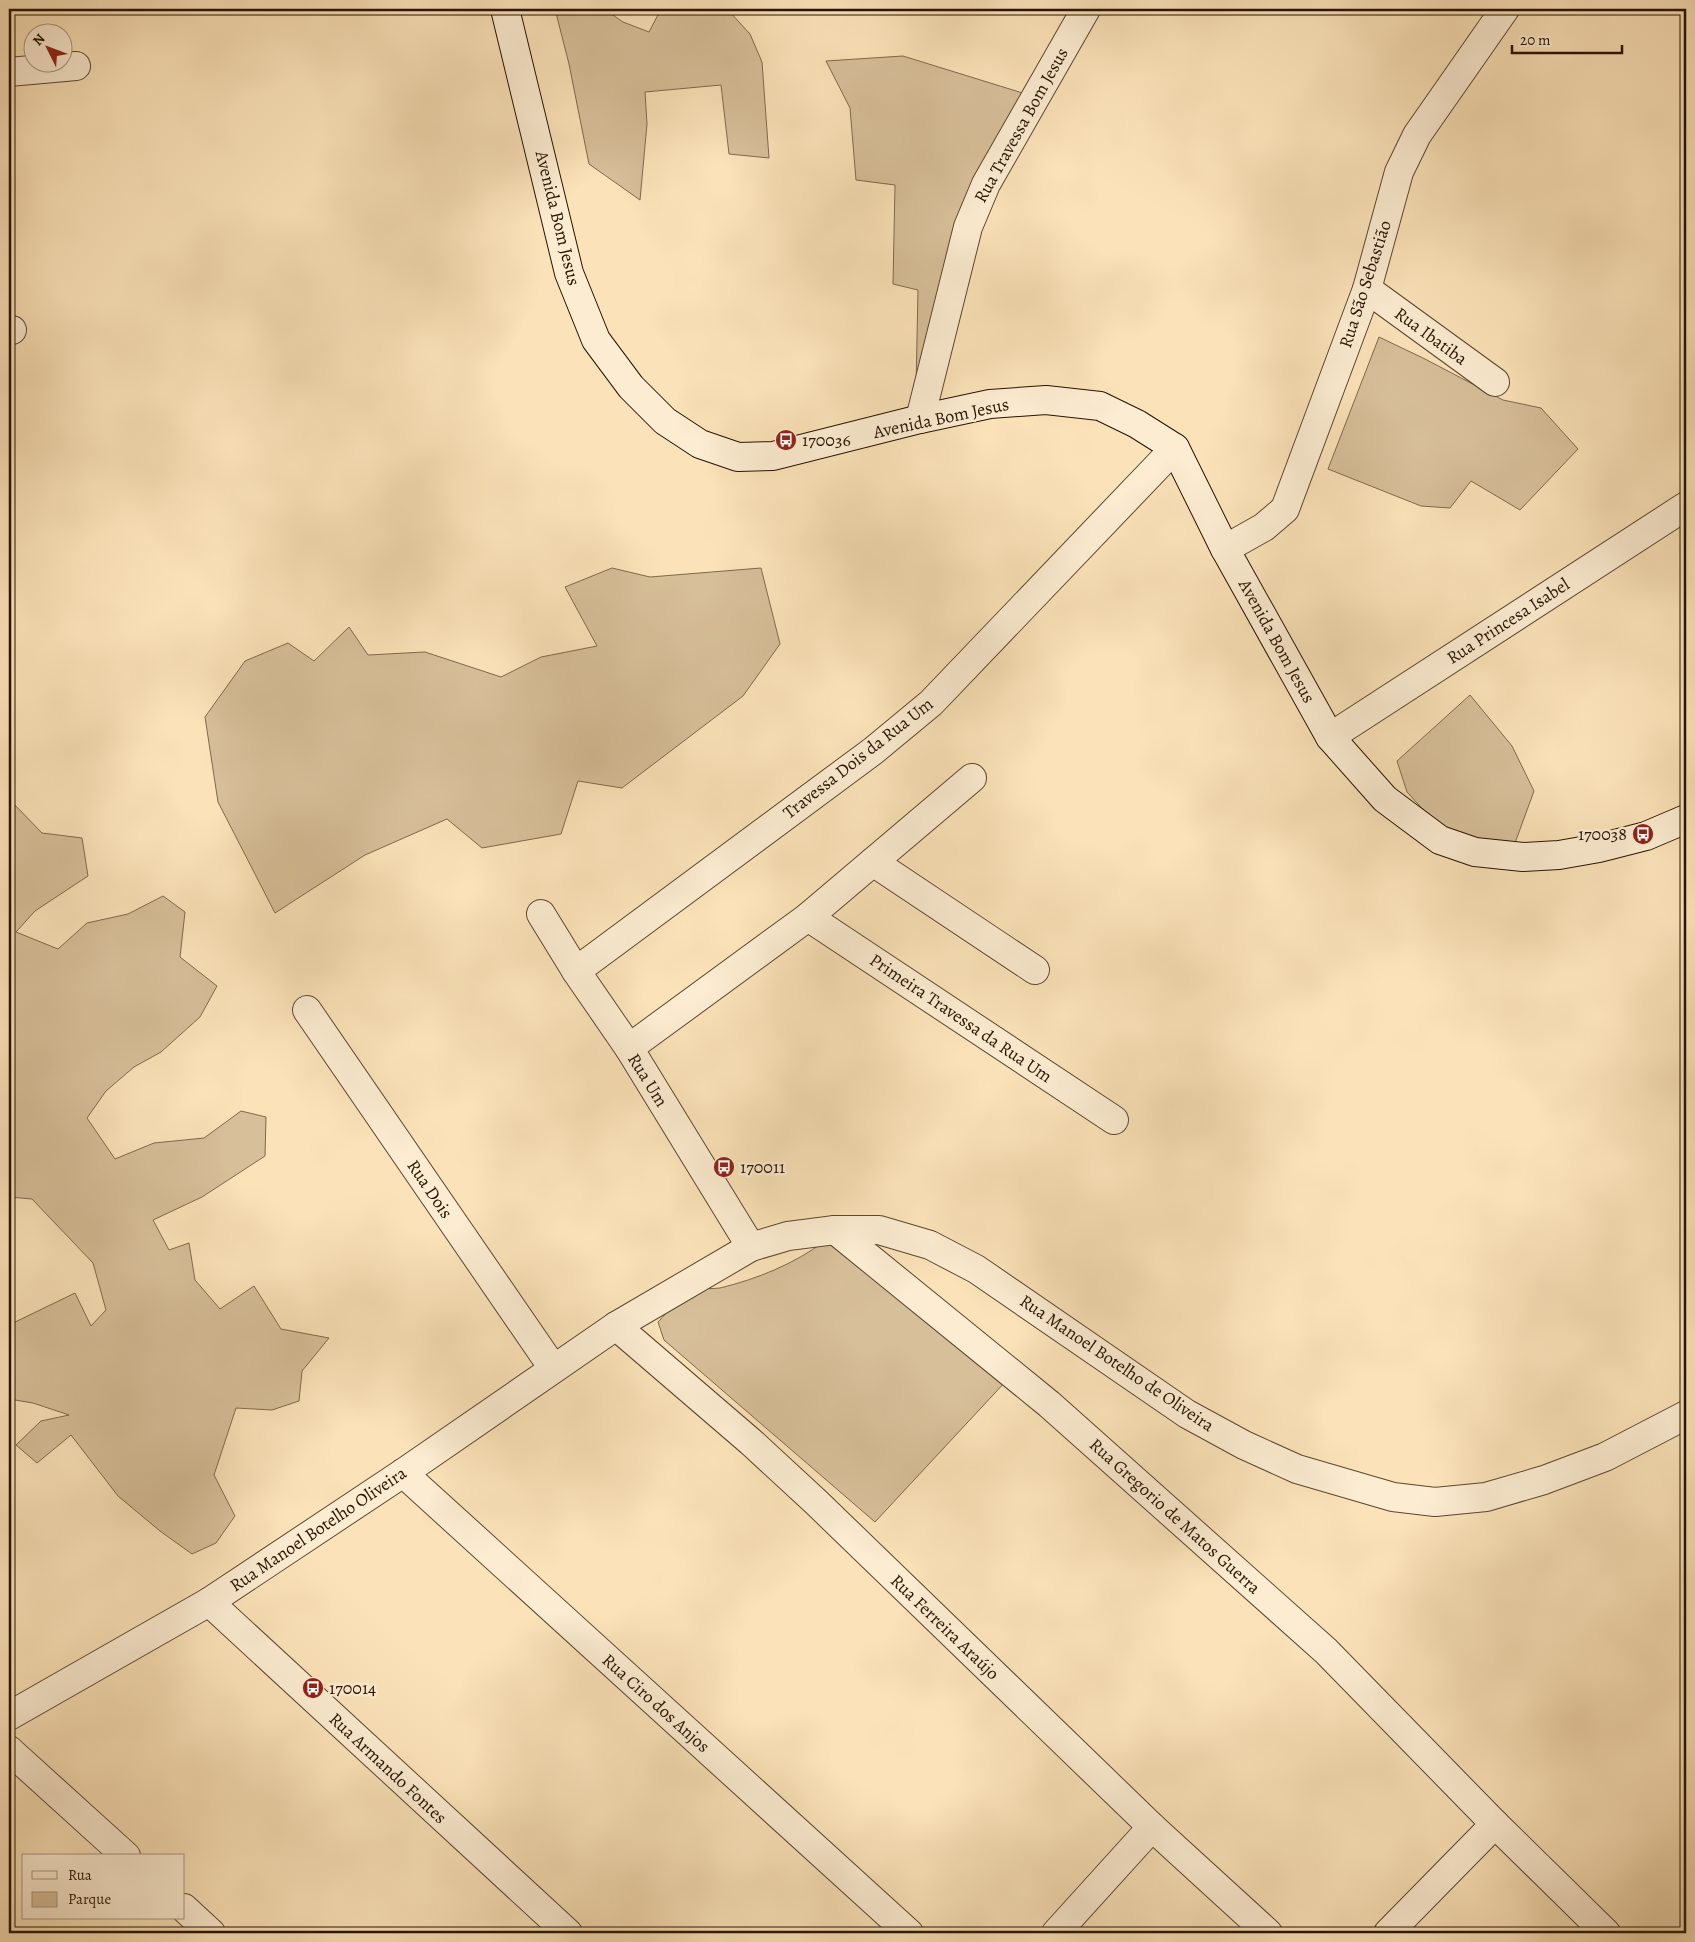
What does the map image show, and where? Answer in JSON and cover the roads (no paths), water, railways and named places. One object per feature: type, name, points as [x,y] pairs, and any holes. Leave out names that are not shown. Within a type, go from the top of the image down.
[{"type":"street","name":"Avenida Bom Jesus","points":[[505,9],[569,273],[596,340],[630,387],[665,421],[700,444],[738,457],[773,456],[920,419],[990,404],[1046,400],[1100,406],[1137,424],[1175,448],[1225,549],[1330,737],[1385,800],[1440,840],[1475,852],[1523,857],[1559,855],[1599,848],[1646,836],[1686,819]]},
{"type":"street","name":"Rua Travessa Bom Jesus","points":[[920,419],[968,228],[986,184],[1086,9]]},
{"type":"street","name":"Rua São Sebastião","points":[[1225,549],[1264,527],[1285,509],[1367,289],[1399,172],[1417,135],[1505,9]]},
{"type":"street","points":[[9,72],[76,66]]},
{"type":"street","name":"Rua Ibatiba","points":[[1367,289],[1495,382]]},
{"type":"street","name":"Travessa Dois da Rua Um","points":[[576,971],[873,751],[931,703],[1175,448]]},
{"type":"street","name":"Rua Princesa Isabel","points":[[1330,737],[1686,506]]},
{"type":"street","points":[[629,1048],[808,917],[972,778]]},
{"type":"street","points":[[873,862],[1035,970]]},
{"type":"street","name":"Rua Um","points":[[541,914],[576,971],[629,1048],[752,1247]]},
{"type":"street","name":"Primeira Travessa da Rua Um","points":[[808,917],[1114,1120]]},
{"type":"street","name":"Rua Dois","points":[[307,1010],[553,1368]]},
{"type":"street","name":"Rua Manoel Botelho de Oliveira","points":[[616,1326],[752,1247],[788,1236],[835,1230],[879,1230],[930,1245],[976,1269],[1195,1418],[1244,1445],[1297,1469],[1393,1497],[1435,1502],[1486,1497],[1544,1480],[1605,1457],[1686,1415]]},
{"type":"street","name":"Rua Gregorio de Matos Guerra","points":[[835,1230],[1050,1404],[1326,1651],[1495,1824],[1606,1933]]},
{"type":"street","name":"Rua Manoel Botelho Oliveira","points":[[9,1716],[209,1602],[403,1473],[616,1326]]},
{"type":"street","name":"Rua Ferreira Araújo","points":[[616,1326],[751,1442],[816,1502],[1152,1827],[1268,1933]]},
{"type":"street","name":"Rua Ciro dos Anjos","points":[[403,1473],[909,1933]]},
{"type":"street","name":"Rua Armando Fontes","points":[[209,1602],[568,1933]]},
{"type":"street","points":[[9,1750],[124,1854]]},
{"type":"street","points":[[1388,1933],[1495,1824]]},
{"type":"street","points":[[1056,1933],[1152,1827]]},
{"type":"street","points":[[185,1909],[211,1933]]},
{"type":"place","name":"170036","points":[[786,440]]},
{"type":"place","name":"170038","points":[[1643,834]]},
{"type":"place","name":"170011","points":[[724,1167]]},
{"type":"place","name":"170014","points":[[313,1688]]}]
